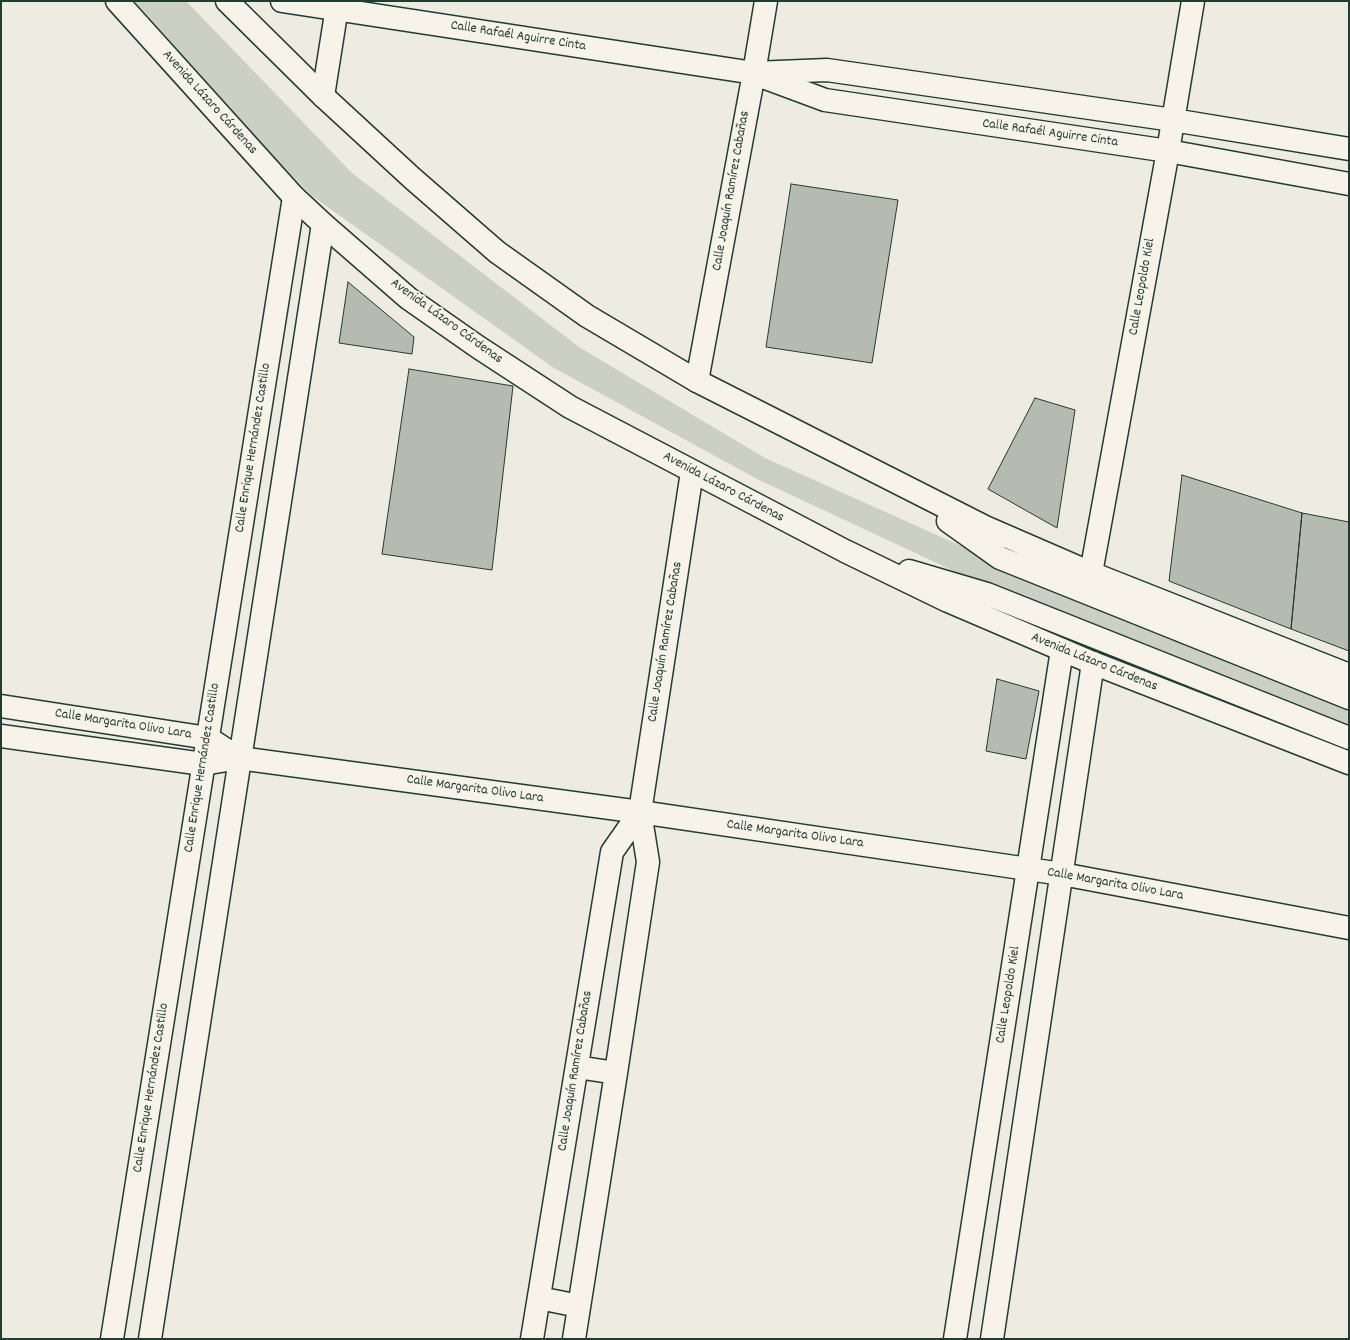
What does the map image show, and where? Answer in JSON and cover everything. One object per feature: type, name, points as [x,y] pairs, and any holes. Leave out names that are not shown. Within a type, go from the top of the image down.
[{"type":"main road","name":"Avenida Lázaro Cárdenas","points":[[117,1],[294,197],[323,224],[408,298],[478,347],[570,407],[845,551],[948,601],[1093,663],[1349,762]]},
{"type":"main road","points":[[227,1],[323,96],[412,178],[497,252],[587,316],[697,381],[985,527],[1091,573],[1349,676]]},
{"type":"main road","name":"Calle Rafaél Aguirre Cinta","points":[[282,1],[338,5],[754,73],[825,100],[1168,151],[1349,184]]},
{"type":"main road","name":"Calle Joaquín Ramírez Cabañas","points":[[697,381],[766,1]]},
{"type":"main road","name":"Calle Leopoldo Kiel","points":[[1091,573],[1168,151],[1193,1]]},
{"type":"main road","points":[[323,96],[338,5]]},
{"type":"main road","name":"Calle Rafaél Aguirre Cinta","points":[[754,73],[827,70],[1173,120],[1349,149]]},
{"type":"main road","name":"Calle Enrique Hernández Castillo","points":[[112,1339],[294,197]]},
{"type":"main road","points":[[150,1339],[323,224]]},
{"type":"main road","name":"Calle Joaquín Ramírez Cabañas","points":[[574,1339],[648,862],[640,812],[692,472]]},
{"type":"main road","points":[[886,478],[1000,558],[1349,698]]},
{"type":"main road","name":"Avenida Lázaro Cárdenas","points":[[845,551],[987,594],[1349,738]]},
{"type":"main road","name":"Calle Leopoldo Kiel","points":[[955,1339],[1062,650]]},
{"type":"main road","points":[[992,1339],[1093,663]]},
{"type":"main road","name":"Calle Margarita Olivo Lara","points":[[1,706],[208,738],[239,758]]},
{"type":"main road","name":"Calle Margarita Olivo Lara","points":[[1,736],[203,764],[239,758],[640,812],[1062,874],[1349,928]]},
{"type":"main road","name":"Calle Joaquín Ramírez Cabañas","points":[[532,1339],[612,852],[640,812]]},
{"type":"main road","points":[[577,1067],[616,1073]]},
{"type":"main road","points":[[539,1298],[579,1306]]},
{"type":"shaded area","points":[[125,1],[186,1],[352,173],[579,347],[765,458],[1142,627],[1349,709],[1349,735],[1129,653],[757,479],[554,368],[312,196]]},
{"type":"building","points":[[791,184],[898,200],[872,363],[766,347]]},
{"type":"building","points":[[348,282],[414,337],[412,354],[339,343]]},
{"type":"building","points":[[409,369],[513,386],[492,570],[382,554]]},
{"type":"building","points":[[1035,398],[1075,410],[1057,528],[988,489]]},
{"type":"building","points":[[1182,475],[1302,513],[1291,629],[1169,581]]},
{"type":"building","points":[[1302,513],[1349,522],[1349,651],[1291,629]]},
{"type":"building","points":[[997,679],[1039,691],[1026,759],[986,751]]}]
